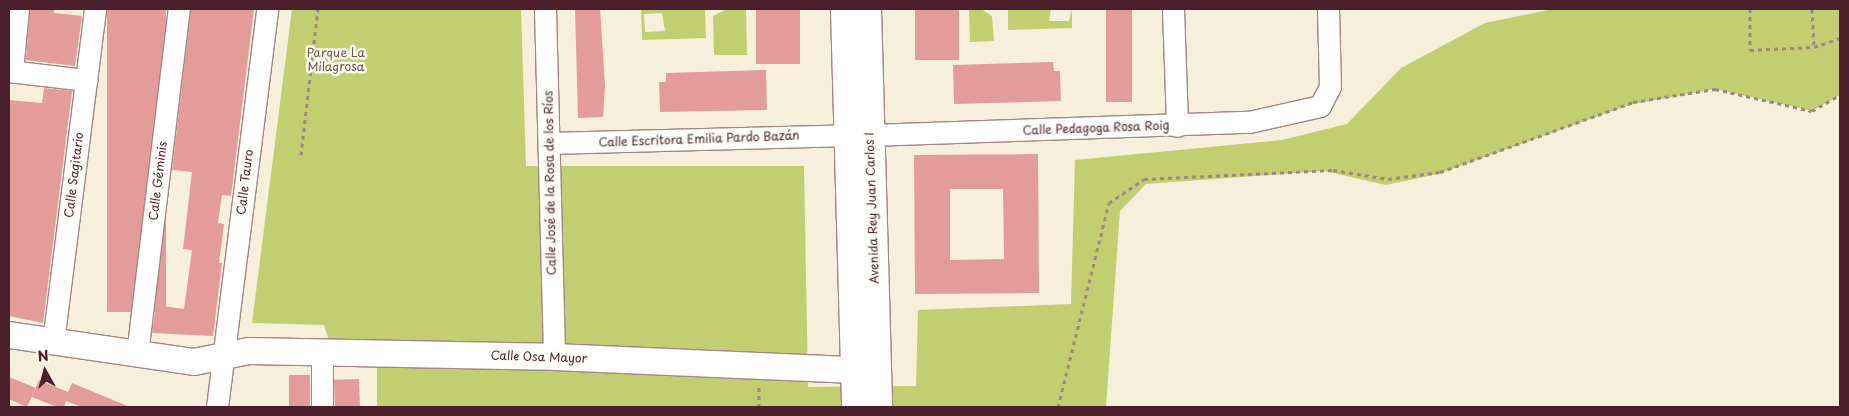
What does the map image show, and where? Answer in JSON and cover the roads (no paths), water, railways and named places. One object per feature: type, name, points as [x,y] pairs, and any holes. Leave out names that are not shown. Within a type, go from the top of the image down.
[{"type":"main road","name":"Avenida Rey Juan Carlos I","points":[[845,9],[860,135],[878,407]]},
{"type":"main road","name":"Avenida Rey Juan Carlos I","points":[[856,407],[855,370],[860,135],[867,9]]},
{"type":"street","points":[[18,9],[10,71],[86,80]]},
{"type":"street","name":"Calle Sagitario","points":[[53,342],[95,9]]},
{"type":"street","name":"Calle Géminis","points":[[137,354],[179,9]]},
{"type":"street","name":"Calle Tauro","points":[[217,407],[267,9]]},
{"type":"street","name":"Calle José de la Rosa de los Ríos","points":[[545,9],[554,357]]},
{"type":"street","points":[[1173,9],[1177,126]]},
{"type":"street","name":"Calle Pedagoga Rosa Roig","points":[[860,135],[1177,126],[1249,122],[1320,106],[1330,86],[1328,9]]},
{"type":"street","name":"Calle Escritora Emilia Pardo Bazán","points":[[549,143],[860,135]]},
{"type":"street","name":"Calle Osa Mayor","points":[[10,335],[194,362],[249,351],[554,357],[855,370]]},
{"type":"street","points":[[322,353],[322,407]]},
{"type":"park label","name":"Parque La Milagrosa","points":[[336,60]]}]
